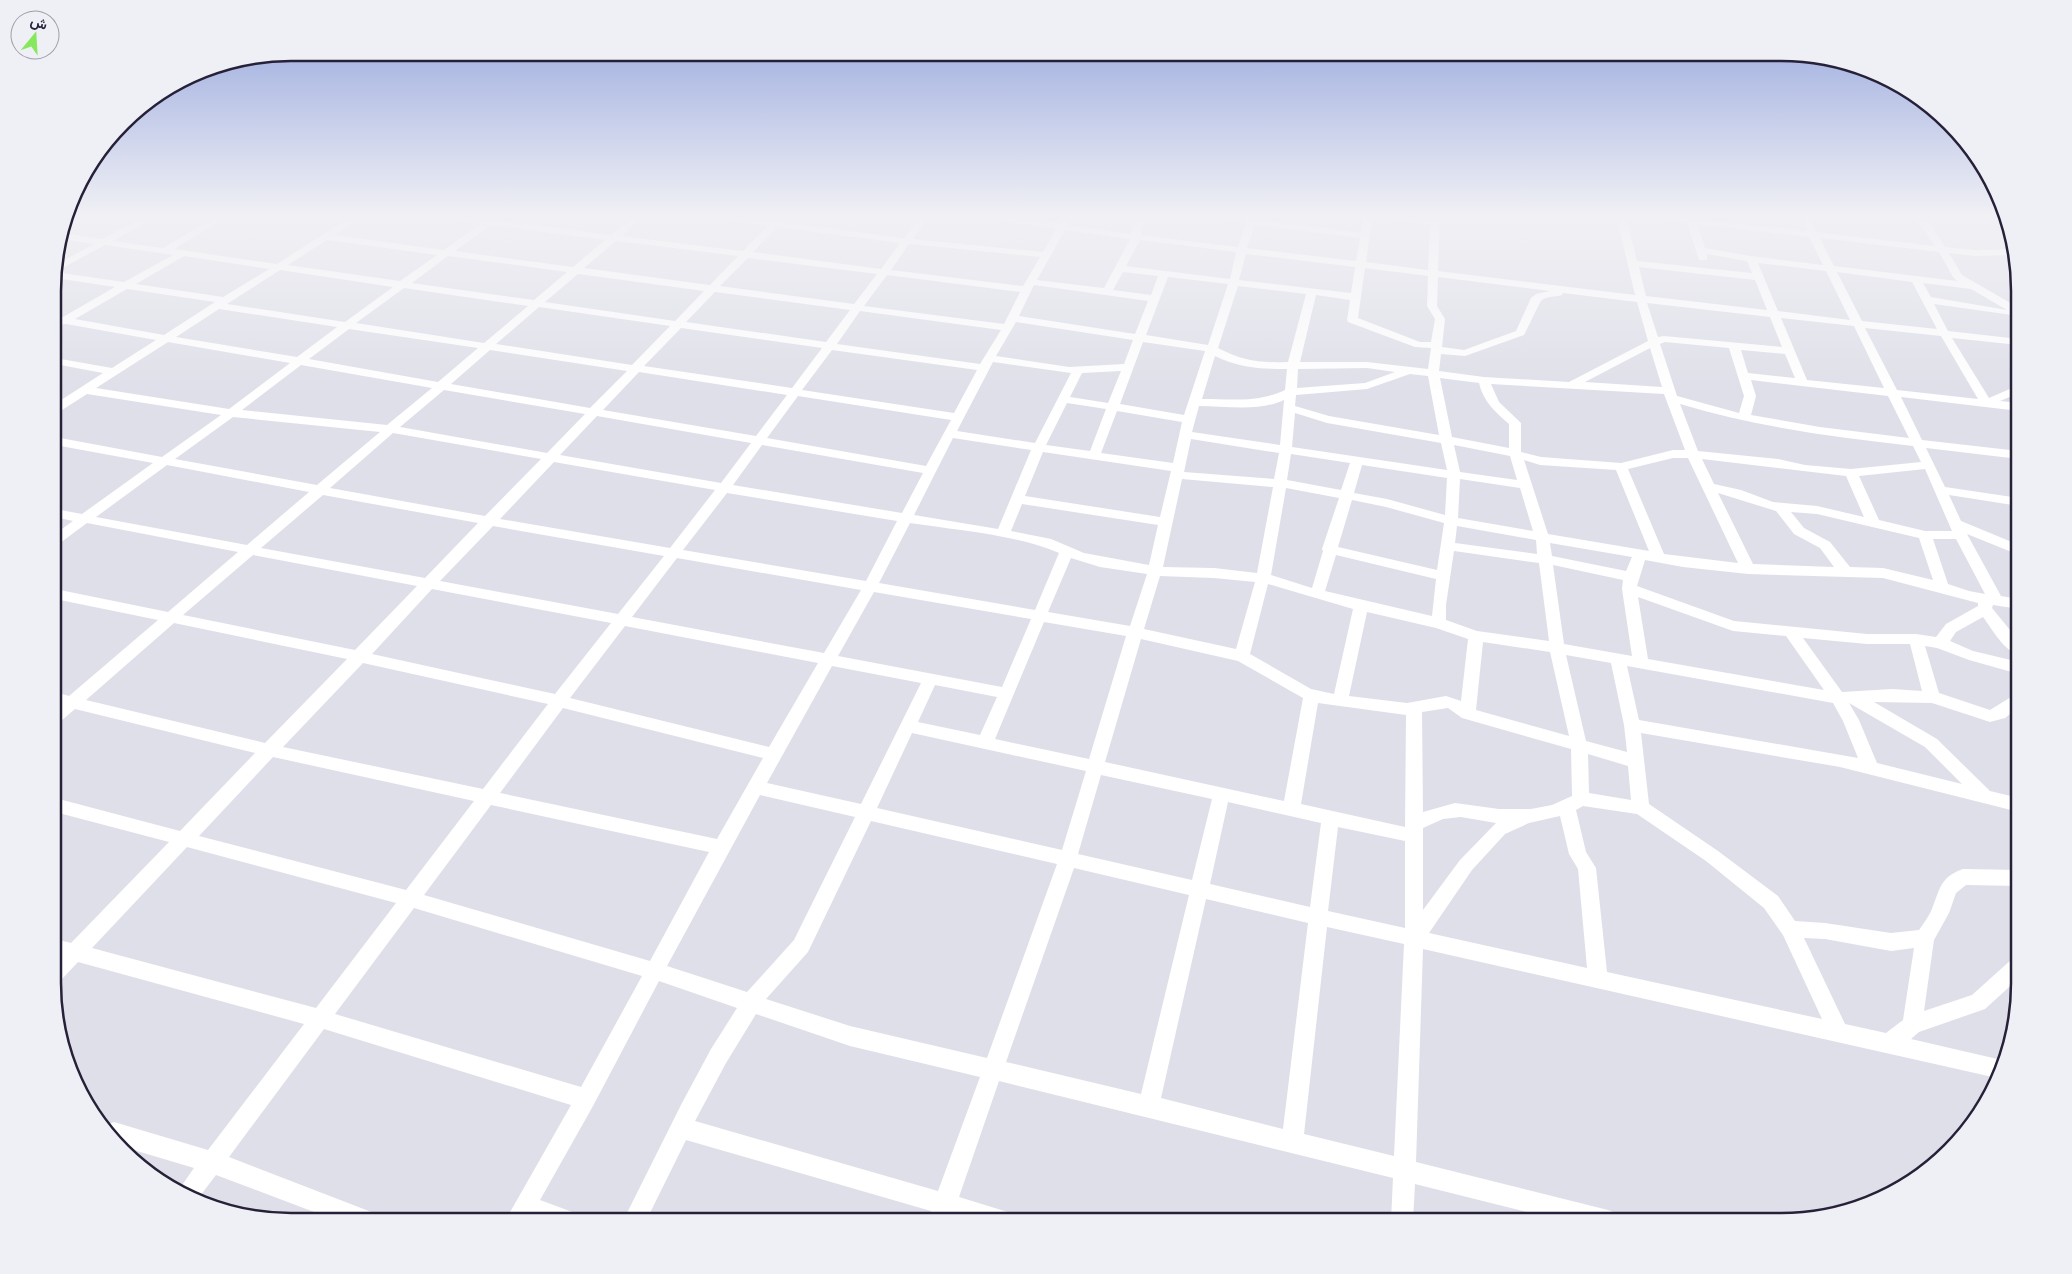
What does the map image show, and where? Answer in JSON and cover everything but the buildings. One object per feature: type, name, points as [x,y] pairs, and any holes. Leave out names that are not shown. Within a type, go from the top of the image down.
[{"type":"street","points":[[61,320],[146,274]]},
{"type":"street","points":[[61,405],[267,274]]},
{"type":"street","points":[[330,274],[831,346],[987,363],[1078,370],[1126,367]]},
{"type":"street","points":[[61,535],[231,413],[346,325],[418,274]]},
{"type":"street","points":[[61,711],[571,274]]},
{"type":"street","points":[[610,274],[859,308],[1139,336],[1211,349],[1234,360],[1251,365],[1367,366],[1433,372],[1484,380],[1670,395],[1710,410],[1744,418],[1851,435],[2011,454]]},
{"type":"street","points":[[61,966],[551,458],[725,274]]},
{"type":"street","points":[[191,1190],[671,553],[724,488],[884,274]]},
{"type":"street","points":[[911,274],[1154,298]]},
{"type":"street","points":[[522,1213],[586,1099],[721,847],[870,586],[948,434],[1011,323],[1035,274]]},
{"type":"street","points":[[1107,292],[1116,274]]},
{"type":"street","points":[[1094,456],[1126,367],[1163,274]]},
{"type":"street","points":[[1177,274],[1355,296]]},
{"type":"street","points":[[682,1128],[942,1212],[1068,859],[1135,632],[1155,571],[1189,419],[1236,274]]},
{"type":"street","points":[[1359,274],[1352,320],[1419,345],[1465,353],[1520,333],[1532,311],[1535,300],[1540,296],[1580,291]]},
{"type":"street","points":[[1433,274],[1432,306],[1440,318],[1433,348],[1433,372],[1454,474],[1451,521],[1438,605],[1438,623]]},
{"type":"street","points":[[1437,274],[2011,341]]},
{"type":"street","points":[[1636,274],[1670,395],[1693,454],[1748,569]]},
{"type":"street","points":[[1733,274],[1759,277],[1804,383]]},
{"type":"street","points":[[1834,274],[1929,465],[2001,631],[2011,642]]},
{"type":"street","points":[[1883,274],[1974,286]]},
{"type":"street","points":[[1957,274],[2011,308]]},
{"type":"street","points":[[62,275],[346,325],[488,345],[958,418]]},
{"type":"street","points":[[1916,279],[1944,333],[1986,403]]},
{"type":"street","points":[[1513,283],[1535,300]]},
{"type":"street","points":[[1242,656],[1263,578],[1285,450],[1292,366],[1312,291]]},
{"type":"street","points":[[1928,300],[2011,312]]},
{"type":"street","points":[[61,322],[929,470]]},
{"type":"street","points":[[1568,386],[1654,342],[1664,339],[1790,351]]},
{"type":"street","points":[[1734,346],[1750,396],[1744,418]]},
{"type":"street","points":[[1465,353],[1470,378]]},
{"type":"street","points":[[61,362],[114,372]]},
{"type":"street","points":[[1003,533],[1039,448],[1078,370]]},
{"type":"street","points":[[1195,402],[1259,403],[1278,399],[1290,392],[1367,386],[1411,370]]},
{"type":"street","points":[[1745,376],[2011,406]]},
{"type":"street","points":[[1484,380],[1486,390],[1494,406],[1515,423],[1515,453],[1542,537],[1557,648],[1579,746],[1574,803],[1578,854],[1587,868],[1598,979]]},
{"type":"street","points":[[86,390],[231,413],[390,430],[724,488],[1003,533],[1040,540],[1090,560],[1155,571],[1214,572],[1263,578],[1361,606],[1438,623],[1476,636],[1557,648],[1845,698],[1892,695],[1932,697],[1990,716],[1999,714],[2011,704]]},
{"type":"street","points":[[1986,403],[2011,392]]},
{"type":"street","points":[[1063,399],[1189,419]]},
{"type":"street","points":[[1288,408],[1327,420],[1446,440],[1515,453],[1540,460],[1621,466],[1673,454],[1693,454],[1768,462],[1805,469],[1851,473],[1929,465]]},
{"type":"street","points":[[948,434],[1094,456],[1177,471],[1279,483],[1346,494],[1451,521],[1659,558],[1748,569],[1883,573],[1942,587],[1989,603],[2011,604]]},
{"type":"street","points":[[1186,435],[1524,485]]},
{"type":"street","points":[[61,442],[320,489],[488,522],[1135,632],[1242,656],[1311,696],[1414,709],[1446,702],[1468,714],[1635,761]]},
{"type":"street","points":[[1317,594],[1357,460]]},
{"type":"street","points":[[1621,466],[1659,558]]},
{"type":"street","points":[[1851,473],[1874,522]]},
{"type":"street","points":[[1708,487],[1736,493],[1780,507],[1817,510],[1925,535],[1958,529],[2011,547]]},
{"type":"street","points":[[1940,490],[2011,501]]},
{"type":"street","points":[[1017,499],[1165,522]]},
{"type":"street","points":[[1780,507],[1799,530],[1825,544],[1845,571]]},
{"type":"street","points":[[61,514],[247,551],[1006,693]]},
{"type":"street","points":[[1925,535],[1942,587]]},
{"type":"street","points":[[1447,546],[1545,559],[1630,583],[1733,626],[1867,639],[1916,639],[1940,643],[1969,655],[2011,666]]},
{"type":"street","points":[[1329,549],[1443,576]]},
{"type":"street","points":[[985,744],[1038,615],[1067,551]]},
{"type":"street","points":[[1640,554],[1630,583],[1641,664]]},
{"type":"street","points":[[61,595],[358,656],[559,701],[775,755]]},
{"type":"street","points":[[1940,643],[1951,628],[1989,603]]},
{"type":"street","points":[[1340,701],[1361,606]]},
{"type":"street","points":[[1791,632],[1845,698],[1932,743],[1985,796]]},
{"type":"street","points":[[1468,714],[1476,636]]},
{"type":"street","points":[[1916,639],[1932,697]]},
{"type":"street","points":[[1618,660],[1632,725],[1642,808]]},
{"type":"street","points":[[638,1213],[682,1128],[752,1002],[767,982],[801,946],[932,678]]},
{"type":"street","points":[[1291,810],[1311,696]]},
{"type":"street","points":[[1845,698],[1851,720],[1870,767]]},
{"type":"street","points":[[61,700],[268,750],[721,847]]},
{"type":"street","points":[[1402,1213],[1414,938],[1414,709]]},
{"type":"street","points":[[1632,725],[1840,760],[2011,803]]},
{"type":"street","points":[[908,726],[1095,769],[1291,810],[1330,818],[1414,830],[1435,814],[1460,810],[1500,816],[1546,815],[1574,803],[1642,808],[1712,856],[1771,902],[1790,929],[1839,1033]]},
{"type":"street","points":[[756,787],[1319,917],[1994,1067]]},
{"type":"street","points":[[1149,1106],[1221,795]]},
{"type":"street","points":[[61,807],[410,899],[655,971],[850,1036],[1149,1106],[1576,1213]]},
{"type":"street","points":[[1414,938],[1466,865],[1498,829],[1531,815]]},
{"type":"street","points":[[1292,1143],[1330,818]]},
{"type":"street","points":[[1912,1025],[1925,938],[1940,913],[1948,888],[1963,877],[2011,878]]},
{"type":"street","points":[[1790,929],[1824,931],[1891,942],[1925,938]]},
{"type":"street","points":[[61,948],[320,1019],[586,1099]]},
{"type":"street","points":[[1889,1044],[1912,1025],[1978,1002],[2011,972]]},
{"type":"street","points":[[118,1134],[212,1162],[343,1213]]}]
